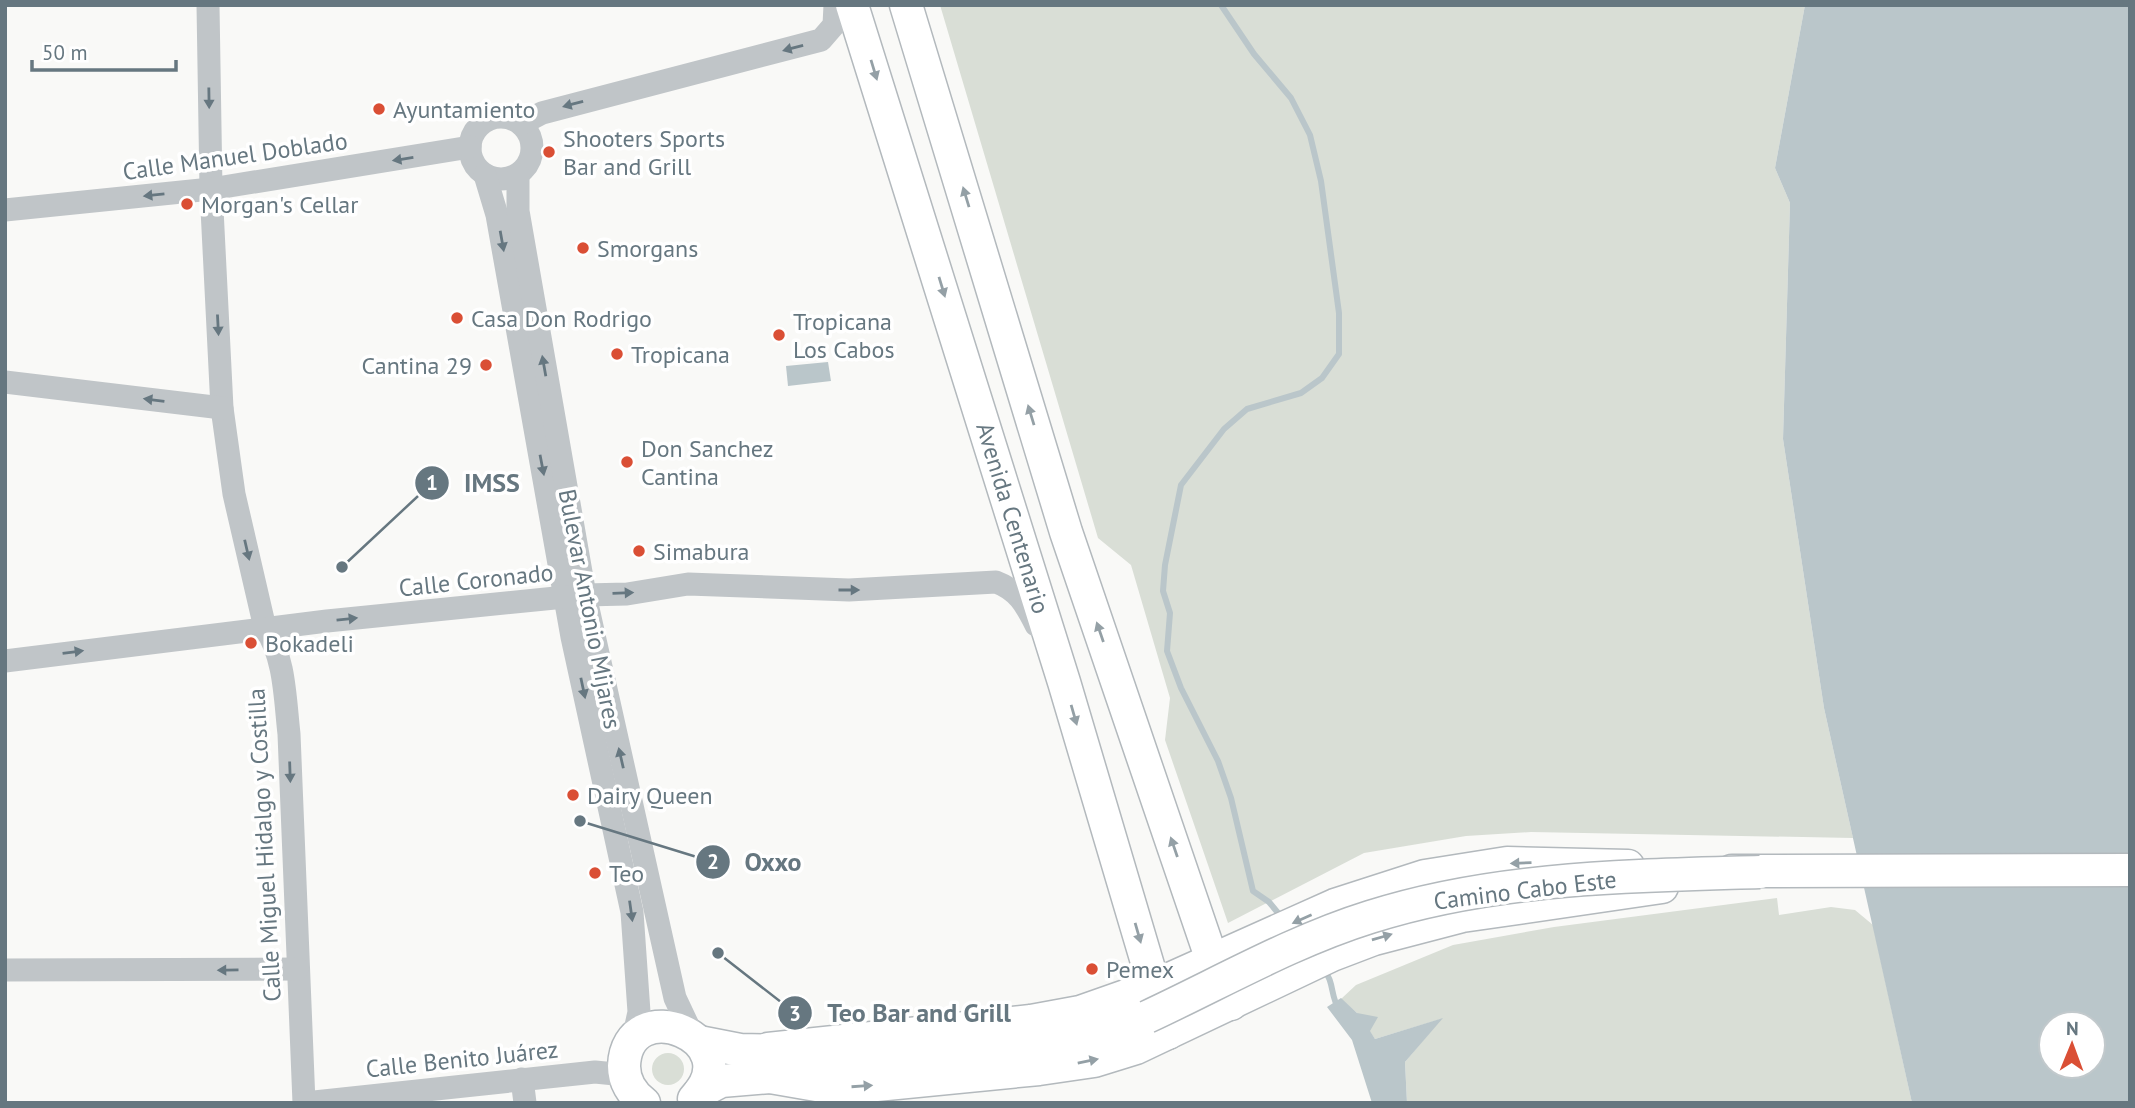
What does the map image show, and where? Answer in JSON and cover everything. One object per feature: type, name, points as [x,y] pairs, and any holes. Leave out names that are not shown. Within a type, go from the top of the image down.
[{"type":"main road","name":"Avenida Centenario","points":[[852,5],[1064,682],[1154,986],[1158,1025]]},
{"type":"main road","name":"Avenida Centenario","points":[[906,5],[1066,532],[1212,960],[1231,1004]]},
{"type":"main road","points":[[769,1063],[1080,1012],[1154,986],[1368,892],[1425,876],[1480,866],[1571,863],[1760,872]]},
{"type":"main road","name":"Camino Cabo Este","points":[[696,1098],[721,1081],[769,1063],[864,1060],[1057,1042],[1102,1032],[1158,1025],[1350,923],[1425,901],[1477,891],[1556,883],[1760,872],[2130,870]]},
{"type":"main road","points":[[769,1063],[822,1086],[856,1087],[1039,1069],[1094,1060],[1136,1048],[1158,1025],[1231,1004],[1353,946],[1432,923],[1760,872]]},
{"type":"main road","name":"Camino Cabo Este","points":[[632,1044],[644,1032],[661,1026],[678,1028],[696,1039],[740,1050],[769,1063]]},
{"type":"main road","points":[[696,1039],[707,1058],[708,1069],[696,1098]]},
{"type":"main road","points":[[632,1044],[627,1053],[625,1075],[633,1093],[644,1103]]},
{"type":"street","name":"Calle Miguel Hidalgo y Costilla","points":[[208,5],[211,189],[222,408],[234,494],[265,628],[273,640],[282,674],[289,734],[296,969],[305,1103]]},
{"type":"street","points":[[521,124],[542,113],[821,40],[834,25],[835,5]]},
{"type":"street","points":[[507,118],[521,124],[531,140],[533,150],[525,168],[518,175],[501,179],[485,175],[476,166],[470,147],[475,132],[485,122],[507,118]]},
{"type":"street","name":"Calle Manuel Doblado","points":[[5,209],[211,189],[470,147]]},
{"type":"street","name":"Bulevar Antonio Mijares","points":[[485,175],[498,215],[575,596],[632,912],[639,1012],[632,1044]]},
{"type":"street","name":"Bulevar Antonio Mijares","points":[[518,175],[519,211],[575,596],[675,998],[696,1039]]},
{"type":"street","points":[[5,382],[222,408]]},
{"type":"street","name":"Calle Coronado","points":[[5,660],[265,628],[575,596],[627,594],[688,584],[849,590],[996,582],[1011,587],[1024,602],[1064,682]]},
{"type":"street","points":[[5,970],[296,969]]},
{"type":"street","name":"Calle Benito Juárez","points":[[305,1103],[595,1072],[625,1075]]},
{"type":"street","points":[[522,1079],[525,1103]]},
{"type":"shaded area","points":[[940,5],[1805,5],[1775,168],[1790,203],[1783,439],[1824,708],[1853,838],[1531,832],[1466,836],[1364,853],[1228,923],[1165,740],[1170,698],[1131,565],[1098,538]]},
{"type":"shaded area","points":[[1805,5],[2130,5],[2130,1103],[1912,1103],[1824,708],[1783,439],[1790,203],[1775,168]]},
{"type":"shaded area","points":[[828,362],[831,381],[788,386],[786,366]]},
{"type":"shaded area","points":[[1777,898],[1779,915],[1831,907],[1855,910],[1873,925],[1912,1103],[1407,1103],[1405,1062],[1441,1019],[1375,1039],[1357,1013],[1341,999],[1356,985],[1453,945],[1554,927]]},
{"type":"shaded area","points":[[1341,998],[1357,1013],[1378,1017],[1370,1031],[1375,1039],[1443,1018],[1405,1062],[1407,1103],[1372,1103],[1352,1040],[1327,1007]]},
{"type":"shaded area","points":[[668,1053],[679,1058],[684,1069],[679,1080],[668,1085],[657,1080],[652,1069],[657,1058]]},
{"type":"waterway","points":[[1221,5],[1254,54],[1291,98],[1310,135],[1321,181],[1339,313],[1339,354],[1322,378],[1301,393],[1247,409],[1224,429],[1181,485],[1165,565],[1163,591],[1170,613],[1167,651],[1181,688],[1218,761],[1231,798],[1253,891],[1269,902],[1283,919]]},
{"type":"waterway","points":[[1323,968],[1339,1009]]},
{"type":"place","name":"Ayuntamiento","points":[[379,109]]},
{"type":"place","name":"Shooters Sports Bar and Grill","points":[[549,152]]},
{"type":"place","name":"Morgan's Cellar","points":[[187,204]]},
{"type":"place","name":"Smorgans","points":[[583,248]]},
{"type":"place","name":"Casa Don Rodrigo","points":[[457,318]]},
{"type":"place","name":"Tropicana Los Cabos","points":[[779,335]]},
{"type":"place","name":"Tropicana","points":[[617,354]]},
{"type":"place","name":"Cantina 29","points":[[486,365]]},
{"type":"place","name":"Don Sanchez Cantina","points":[[627,462]]},
{"type":"place","name":"Simabura","points":[[639,551]]},
{"type":"place","name":"IMSS","points":[[342,567]]},
{"type":"place","name":"Bokadeli","points":[[251,643]]},
{"type":"place","name":"Dairy Queen","points":[[573,795]]},
{"type":"place","name":"Oxxo","points":[[580,821]]},
{"type":"place","name":"Teo","points":[[595,873]]},
{"type":"place","name":"Teo Bar and Grill","points":[[718,953]]},
{"type":"place","name":"Pemex","points":[[1092,969]]}]
